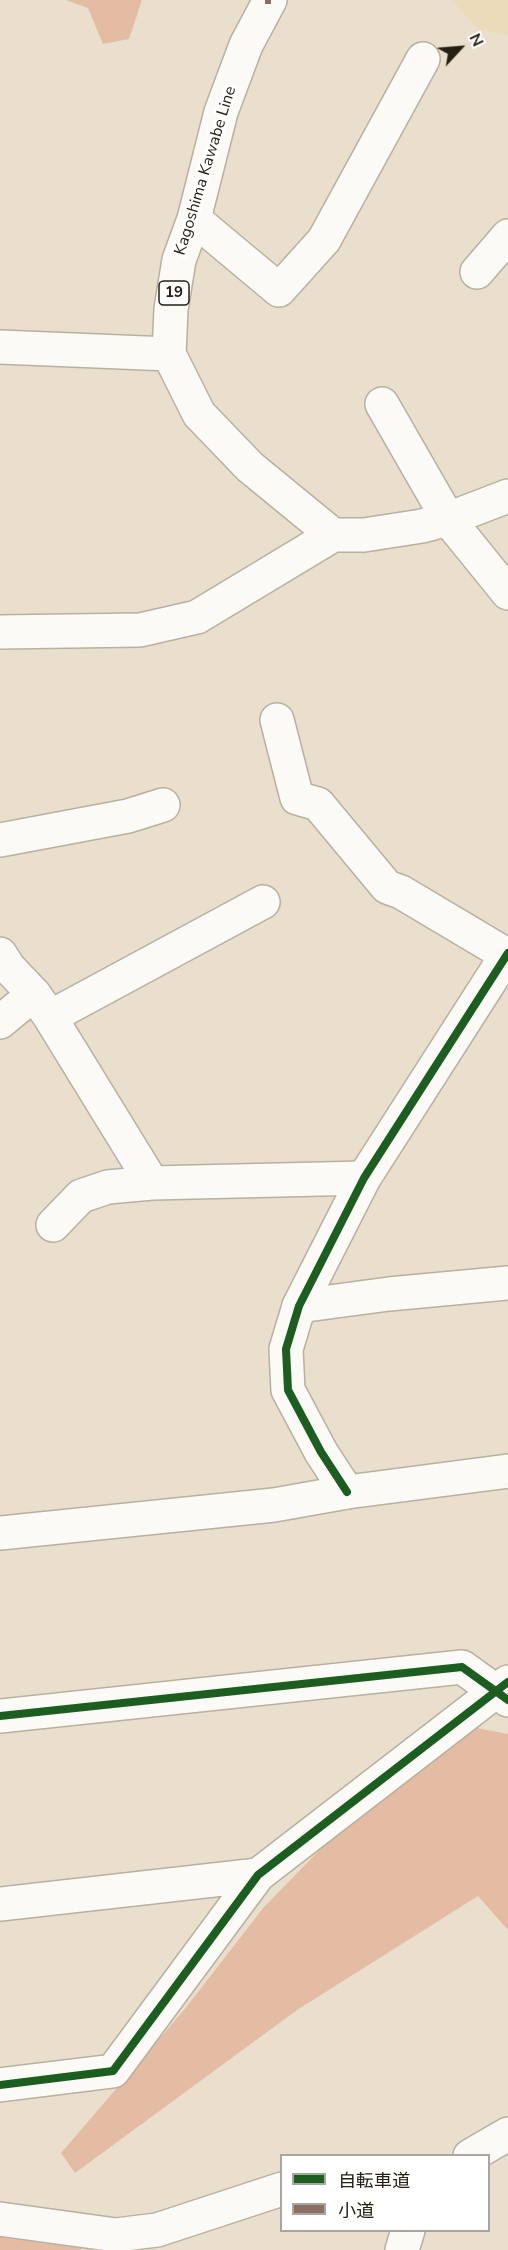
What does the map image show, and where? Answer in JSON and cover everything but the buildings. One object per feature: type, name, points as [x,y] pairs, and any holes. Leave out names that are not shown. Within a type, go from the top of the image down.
[{"type":"street","name":"Kagoshima Kawabe Line","points":[[270,0],[246,45],[221,111],[194,219],[179,260],[171,309],[169,354],[199,414],[250,467],[333,535]]},
{"type":"street","points":[[194,219],[279,290],[324,240],[423,59]]},
{"type":"street","points":[[477,272],[508,236]]},
{"type":"street","points":[[0,347],[169,354]]},
{"type":"street","points":[[382,404],[448,519],[505,584]]},
{"type":"street","points":[[0,632],[140,630],[197,617],[333,535],[373,533],[422,526],[448,519],[508,496]]},
{"type":"street","points":[[277,720],[297,798],[318,804],[387,887],[401,892],[508,954],[364,1178],[299,1306],[286,1349],[288,1390],[321,1452],[347,1492]]},
{"type":"street","points":[[0,840],[128,816],[163,805]]},
{"type":"street","points":[[0,1022],[42,1005],[263,902]]},
{"type":"street","points":[[0,954],[9,968],[42,1005],[152,1183]]},
{"type":"street","points":[[53,1225],[81,1196],[108,1187],[152,1183],[364,1178]]},
{"type":"street","points":[[299,1306],[389,1294],[508,1283]]},
{"type":"street","points":[[0,1533],[274,1505],[347,1492],[508,1471]]},
{"type":"street","points":[[0,1716],[462,1667],[504,1691],[258,1875],[113,2071],[0,2085]]},
{"type":"street","points":[[0,1904],[258,1875]]},
{"type":"street","points":[[473,2154],[508,2134]]},
{"type":"street","points":[[0,2219],[116,2235],[157,2230],[280,2190]]},
{"type":"street","points":[[402,2250],[407,2232]]},
{"type":"shaded area","points":[[66,0],[142,0],[129,39],[103,44],[88,8]]},
{"type":"shaded area","points":[[452,0],[508,0],[508,35],[479,30]]},
{"type":"shaded area","points":[[457,1724],[508,1734],[508,1930],[478,1896],[297,2010],[75,2173],[61,2153],[184,2010],[264,1907],[379,1789]]},
{"type":"shaded area","points":[[0,2237],[82,2248],[81,2250],[0,2250]]},
{"type":"cycle path","points":[[347,1492],[321,1452],[288,1390],[286,1349],[299,1306],[364,1178],[508,953]]},
{"type":"cycle path","points":[[0,1716],[462,1667],[508,1700]]},
{"type":"cycle path","points":[[0,2085],[113,2071],[258,1875],[508,1682]]}]
